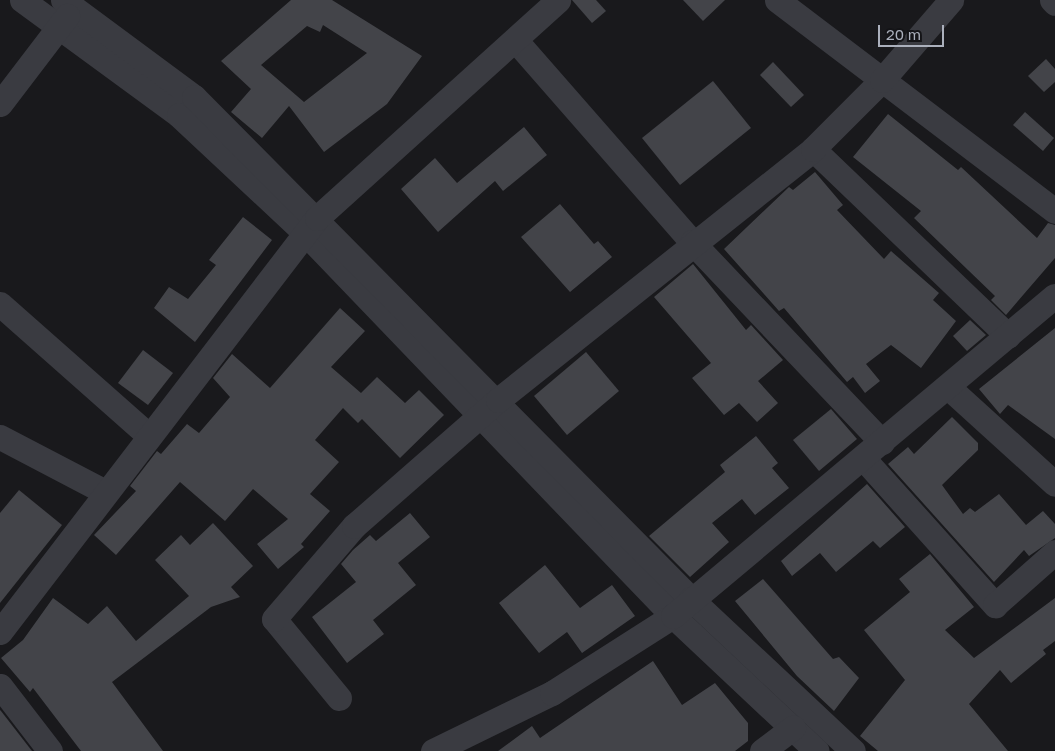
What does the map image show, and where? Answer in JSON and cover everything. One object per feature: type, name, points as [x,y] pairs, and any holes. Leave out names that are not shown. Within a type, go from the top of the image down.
[{"type":"street","points":[[22,0],[179,115],[312,226]]},
{"type":"street","points":[[0,632],[272,271],[312,226],[517,42],[558,0]]},
{"type":"street","points":[[777,0],[1055,211]]},
{"type":"street","points":[[339,698],[274,619],[354,526],[489,408],[692,242],[813,150],[882,80],[951,0]]},
{"type":"street","points":[[0,104],[58,28],[72,3],[194,97],[312,226],[489,408],[853,751]]},
{"type":"street","points":[[517,42],[692,242],[882,442]]},
{"type":"street","points":[[813,150],[1008,336]]},
{"type":"street","points":[[435,751],[552,693],[674,616],[691,599],[863,458],[1055,296]]},
{"type":"street","points":[[0,304],[149,436]]},
{"type":"street","points":[[948,387],[1055,484]]},
{"type":"street","points":[[489,408],[674,616],[817,751]]},
{"type":"street","points":[[0,437],[105,492]]},
{"type":"street","points":[[863,458],[995,605],[1055,552]]},
{"type":"street","points":[[0,686],[50,751]]},
{"type":"street","points":[[762,751],[793,728]]},
{"type":"building","points":[[291,0],[332,0],[422,56],[387,104],[324,152],[289,106],[262,138],[231,112],[251,89],[221,61]],"holes":[[[323,25],[367,53],[304,102],[261,65],[307,26],[320,32]]]},
{"type":"building","points":[[572,0],[596,0],[606,11],[592,23]]},
{"type":"building","points":[[683,0],[725,0],[703,21]]},
{"type":"building","points":[[1046,59],[1055,69],[1055,82],[1044,92],[1028,76]]},
{"type":"building","points":[[773,62],[804,95],[791,107],[760,75]]},
{"type":"building","points":[[713,81],[751,128],[680,185],[642,138]]},
{"type":"building","points":[[1025,112],[1054,138],[1043,151],[1013,125]]},
{"type":"building","points":[[888,114],[958,170],[961,167],[1037,238],[1048,223],[1055,225],[1055,258],[1006,315],[991,300],[995,296],[914,218],[921,211],[853,157]]},
{"type":"building","points":[[524,127],[547,155],[503,191],[495,181],[438,232],[401,189],[435,158],[457,183]]},
{"type":"building","points":[[815,172],[843,205],[837,210],[884,259],[891,251],[939,293],[933,300],[956,321],[921,368],[891,345],[866,364],[880,381],[865,393],[853,377],[847,382],[784,308],[779,311],[724,249],[789,187],[793,190]]},
{"type":"building","points":[[560,204],[594,244],[598,241],[612,257],[570,292],[521,237]]},
{"type":"building","points":[[243,217],[272,240],[195,342],[154,308],[169,287],[188,299],[216,265],[209,260]]},
{"type":"building","points":[[693,264],[746,330],[751,325],[783,360],[758,381],[778,403],[757,422],[739,403],[724,415],[692,378],[711,363],[654,297]]},
{"type":"building","points":[[340,308],[365,331],[331,367],[361,393],[377,377],[405,403],[419,390],[444,415],[400,458],[362,419],[358,423],[343,408],[315,440],[339,462],[310,494],[330,511],[301,544],[304,547],[278,569],[257,544],[288,519],[253,489],[225,521],[180,482],[116,555],[94,535],[136,491],[130,486],[157,451],[161,454],[187,424],[199,433],[230,397],[213,378],[232,354],[270,388]]},
{"type":"building","points":[[970,320],[986,335],[967,351],[953,336]]},
{"type":"building","points":[[1055,328],[1055,439],[1008,405],[1000,414],[979,389]]},
{"type":"building","points":[[143,350],[173,373],[148,405],[118,383]]},
{"type":"building","points":[[586,352],[619,391],[567,435],[534,396]]},
{"type":"building","points":[[831,409],[857,439],[819,471],[793,440]]},
{"type":"building","points":[[952,417],[978,443],[978,450],[942,485],[963,514],[970,508],[975,512],[999,494],[1026,525],[1043,511],[1055,524],[1055,538],[1029,556],[1024,550],[994,582],[888,464],[908,447],[914,454]]},
{"type":"building","points":[[756,436],[778,463],[772,468],[789,488],[755,515],[742,499],[712,523],[729,542],[690,577],[649,536],[725,472],[720,465]]},
{"type":"building","points":[[867,484],[905,527],[880,548],[873,541],[836,572],[820,553],[792,576],[781,561]]},
{"type":"building","points":[[19,490],[62,525],[0,603],[0,513]]},
{"type":"building","points":[[410,513],[430,537],[398,563],[416,585],[373,620],[384,634],[347,663],[312,617],[356,582],[341,564],[353,550],[370,535],[376,541]]},
{"type":"building","points":[[213,523],[253,566],[231,587],[240,597],[211,607],[112,682],[163,751],[81,751],[33,688],[30,692],[1,658],[23,640],[53,598],[88,624],[107,606],[136,641],[189,596],[155,560],[181,535],[190,545]]},
{"type":"building","points":[[930,554],[974,607],[945,630],[974,658],[1055,598],[1055,641],[1043,650],[1046,654],[1011,683],[1000,670],[969,704],[1008,751],[878,751],[860,736],[905,680],[864,630],[910,592],[899,579]]},
{"type":"building","points":[[545,565],[580,608],[612,585],[635,616],[582,653],[567,632],[539,653],[499,603]]},
{"type":"building","points":[[763,579],[833,659],[839,657],[859,678],[834,711],[797,676],[735,601]]},
{"type":"building","points":[[653,661],[682,705],[715,683],[748,723],[748,741],[735,751],[498,751],[532,726],[540,738]]},
{"type":"building","points":[[1,711],[32,751],[0,751]]}]
